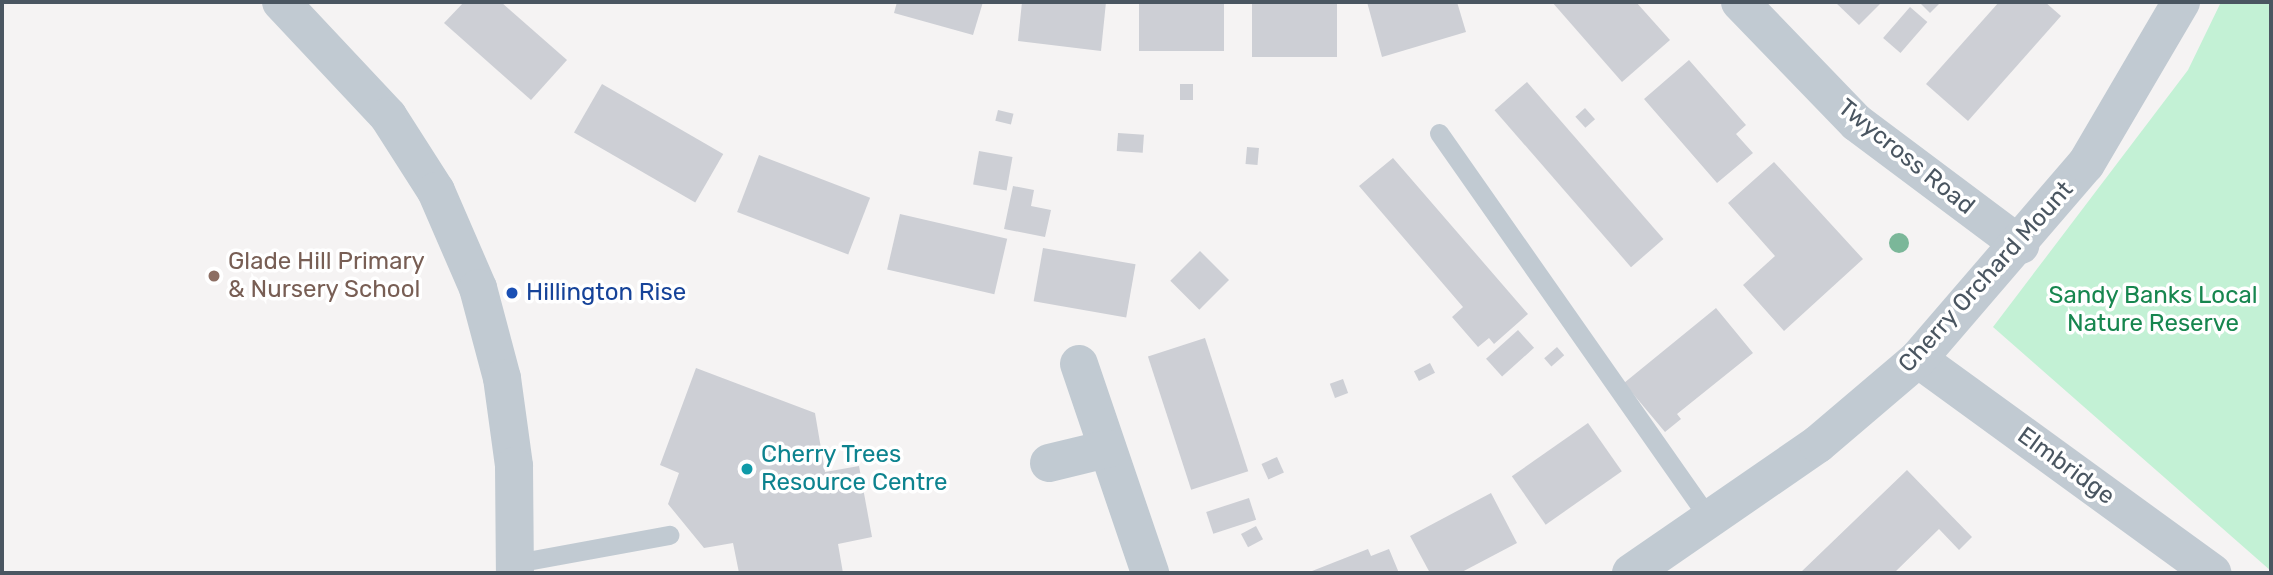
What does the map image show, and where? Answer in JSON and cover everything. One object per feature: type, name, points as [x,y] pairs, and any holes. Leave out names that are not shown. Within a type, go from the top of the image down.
[{"type":"street","points":[[281,2],[388,116],[436,191],[478,288],[502,378],[514,466],[515,568]]},
{"type":"street","name":"Twycross Road","points":[[1740,2],[1857,123],[2020,245]]},
{"type":"street","name":"Cherry Orchard Mount","points":[[1631,573],[1712,523],[1918,359],[2020,245],[2086,164],[2181,2]]},
{"type":"street","name":"Elmbridge","points":[[1918,359],[2213,573]]},
{"type":"street","points":[[1079,364],[1150,573]]},
{"type":"street","points":[[1049,463],[1107,449]]},
{"type":"lane","points":[[1439,133],[1712,523]]},
{"type":"lane","points":[[515,568],[669,535]]},
{"type":"green space","name":"Sandy Banks Local Nature Reserve","points":[[2221,2],[2271,2],[2271,571],[1993,327],[2188,70]]},
{"type":"building","points":[[464,2],[501,2],[567,60],[531,100],[444,23]]},
{"type":"building","points":[[897,2],[983,2],[973,35],[894,13]]},
{"type":"building","points":[[1022,2],[1106,2],[1101,51],[1018,41]]},
{"type":"building","points":[[1139,2],[1224,2],[1224,51],[1139,51]]},
{"type":"building","points":[[1252,2],[1337,2],[1337,57],[1252,57]]},
{"type":"building","points":[[1367,2],[1457,2],[1466,32],[1382,57]]},
{"type":"building","points":[[1552,2],[1636,2],[1670,40],[1622,82]]},
{"type":"building","points":[[1835,2],[1882,2],[1859,25]]},
{"type":"building","points":[[1919,2],[1941,2],[1930,13]]},
{"type":"building","points":[[1999,2],[2045,2],[2061,16],[1968,121],[1926,84]]},
{"type":"building","points":[[1910,7],[1927,22],[1900,53],[1883,38]]},
{"type":"building","points":[[1689,60],[1746,125],[1736,134],[1753,153],[1717,183],[1644,99]]},
{"type":"building","points":[[1527,82],[1663,239],[1631,267],[1495,110]]},
{"type":"building","points":[[602,84],[723,154],[695,202],[574,132]]},
{"type":"building","points":[[1180,84],[1193,84],[1193,100],[1180,100]]},
{"type":"building","points":[[1585,108],[1595,119],[1585,128],[1575,117]]},
{"type":"building","points":[[998,110],[1014,114],[1011,125],[995,121]]},
{"type":"building","points":[[1118,133],[1144,135],[1143,153],[1117,151]]},
{"type":"building","points":[[1247,147],[1259,148],[1257,165],[1246,164]]},
{"type":"building","points":[[979,151],[1012,157],[1007,190],[973,184]]},
{"type":"building","points":[[759,155],[870,198],[848,255],[737,212]]},
{"type":"building","points":[[1393,158],[1528,314],[1494,344],[1489,338],[1478,347],[1452,317],[1463,307],[1359,186]]},
{"type":"building","points":[[1774,162],[1863,259],[1784,331],[1743,285],[1775,256],[1728,203]]},
{"type":"building","points":[[1013,186],[1034,190],[1031,206],[1051,210],[1045,237],[1004,229]]},
{"type":"building","points":[[900,214],[1007,239],[994,294],[887,270]]},
{"type":"building","points":[[1043,248],[1136,264],[1126,318],[1034,301]]},
{"type":"building","points":[[1200,251],[1229,280],[1199,310],[1170,281]]},
{"type":"building","points":[[1716,308],[1753,353],[1677,414],[1681,419],[1665,432],[1624,383]]},
{"type":"building","points":[[1518,330],[1534,348],[1502,377],[1486,359]]},
{"type":"building","points":[[1205,338],[1248,471],[1191,490],[1148,357]]},
{"type":"building","points":[[1557,347],[1564,355],[1551,366],[1544,358]]},
{"type":"building","points":[[1430,363],[1435,373],[1419,381],[1414,371]]},
{"type":"building","name":"Cherry Trees Resource Centre","points":[[696,368],[815,413],[825,472],[859,466],[872,537],[838,544],[843,573],[739,573],[733,543],[704,548],[668,504],[679,473],[660,465]]},
{"type":"building","points":[[1343,379],[1348,393],[1335,398],[1330,384]]},
{"type":"building","points":[[1588,423],[1622,471],[1546,525],[1512,476]]},
{"type":"building","points":[[1277,457],[1284,473],[1268,479],[1261,464]]},
{"type":"building","points":[[1907,470],[1972,537],[1959,550],[1939,529],[1894,573],[1800,573]]},
{"type":"building","points":[[1491,493],[1517,543],[1460,573],[1430,573],[1410,536]]},
{"type":"building","points":[[1249,498],[1256,520],[1213,534],[1206,512]]},
{"type":"building","points":[[1256,526],[1263,539],[1248,547],[1241,534]]},
{"type":"building","points":[[1368,549],[1371,556],[1389,549],[1399,573],[1307,573]]},
{"type":"place","name":"Glade Hill Primary & Nursery School","points":[[214,276]]},
{"type":"place","name":"Hillington Rise","points":[[512,293]]},
{"type":"place","name":"Cherry Trees Resource Centre","points":[[747,469]]}]
